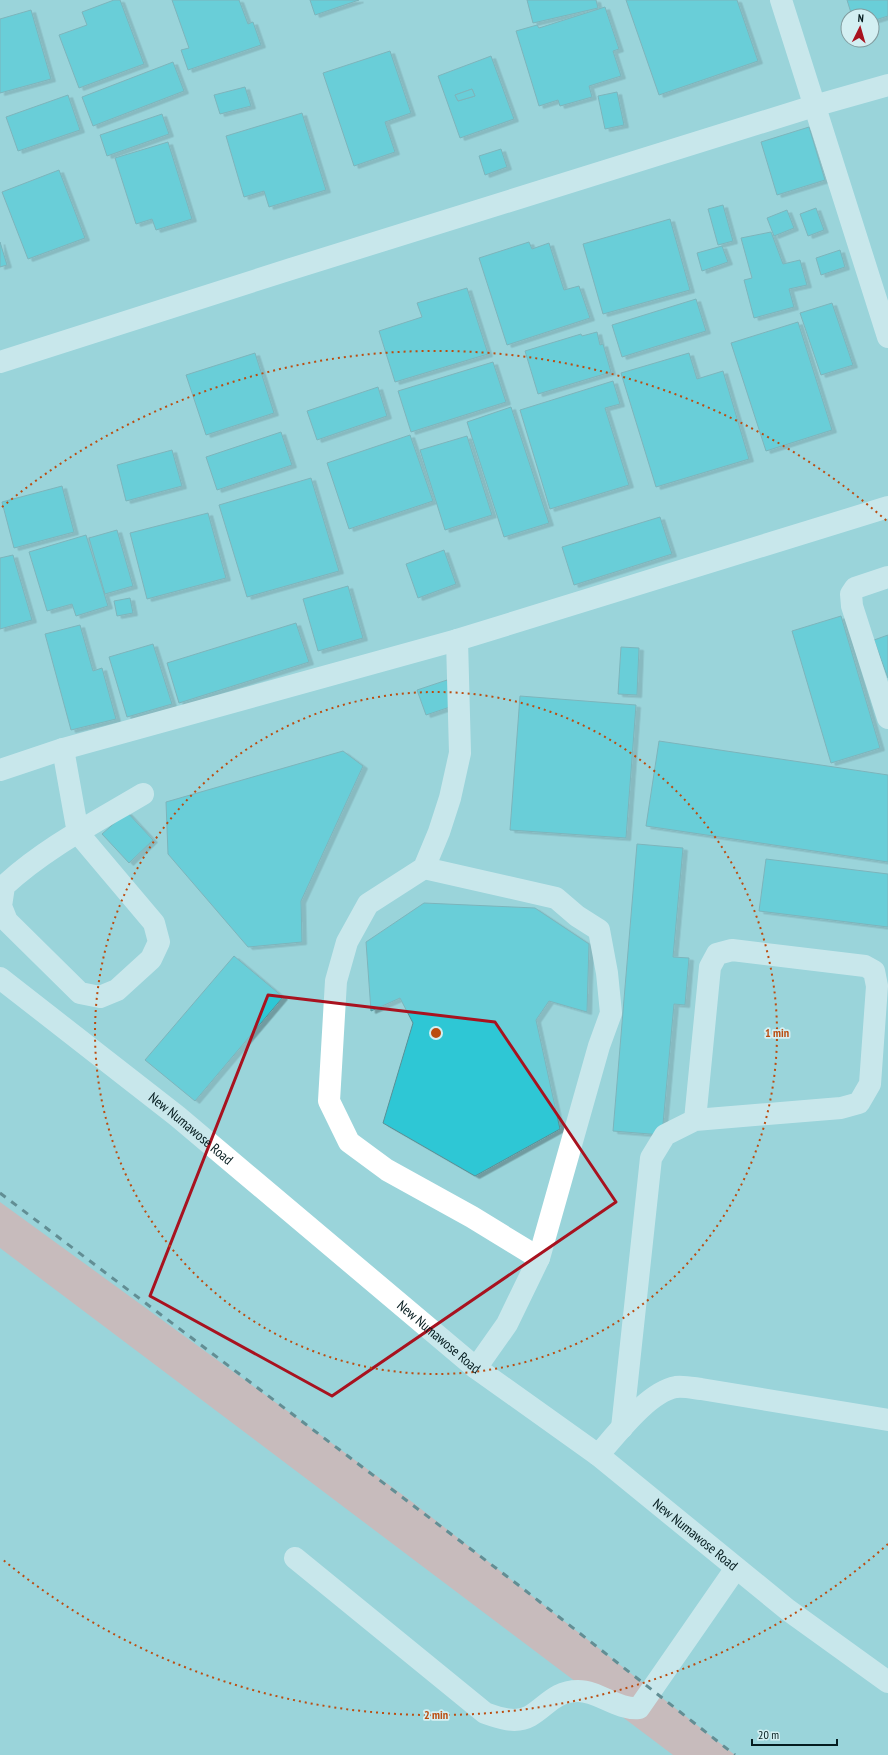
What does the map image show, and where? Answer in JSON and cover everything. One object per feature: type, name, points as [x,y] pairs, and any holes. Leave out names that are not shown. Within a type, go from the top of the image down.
[{"type":"street","points":[[781,0],[888,337]]},
{"type":"street","points":[[0,362],[298,266],[814,106],[888,85]]},
{"type":"street","points":[[0,770],[63,749],[457,640],[888,507]]},
{"type":"street","points":[[888,577],[855,588],[851,594],[852,606],[888,718]]},
{"type":"street","points":[[457,640],[460,753],[450,798],[439,832],[424,868],[368,904],[347,942],[336,981],[329,1101],[349,1142],[387,1170],[472,1217],[540,1258]]},
{"type":"street","points":[[63,749],[78,833],[154,922],[159,942],[151,959],[117,990],[100,997],[80,993],[3,924],[1,906],[4,886],[22,870],[78,833],[143,794]]},
{"type":"street","points":[[424,868],[556,898],[577,916],[598,930],[607,974],[611,1013],[599,1046],[540,1258],[507,1324],[476,1368]]},
{"type":"street","points":[[622,1428],[651,1158],[665,1135],[695,1120],[841,1108],[859,1102],[870,1084],[877,986],[874,971],[865,966],[732,950],[717,954],[710,967],[695,1120]]},
{"type":"street","name":"New Numawose Road","points":[[0,978],[177,1116],[476,1368],[598,1454],[788,1610],[888,1682]]},
{"type":"street","points":[[598,1454],[647,1403],[659,1394],[676,1387],[701,1389],[888,1420]]},
{"type":"street","points":[[295,1558],[485,1713],[504,1720],[529,1717],[555,1696],[578,1691],[605,1698],[628,1709],[639,1708],[736,1568]]},
{"type":"highlighted area","points":[[268,995],[495,1022],[616,1202],[332,1396],[150,1296]]},
{"type":"shaded area","points":[[0,1202],[407,1498],[735,1755],[673,1755],[0,1248]]},
{"type":"building","points":[[114,0],[120,0],[144,64],[79,88],[59,35],[87,25],[82,12]]},
{"type":"building","points":[[172,0],[239,0],[248,24],[253,22],[261,45],[188,70],[181,50],[189,48]]},
{"type":"building","points":[[310,0],[359,0],[315,15]]},
{"type":"building","points":[[527,0],[596,0],[598,8],[533,23]]},
{"type":"building","points":[[626,0],[737,0],[758,61],[659,95]]},
{"type":"building","points":[[847,0],[888,0],[888,16],[880,18],[880,8],[850,8]]},
{"type":"building","points":[[605,7],[619,49],[613,51],[621,76],[589,86],[592,97],[560,106],[558,100],[539,106],[516,31],[537,25],[539,28]]},
{"type":"building","points":[[31,10],[51,79],[0,93],[0,19]]},
{"type":"building","points":[[390,51],[411,113],[385,122],[395,152],[354,166],[323,73]]},
{"type":"building","points":[[491,56],[514,119],[460,138],[438,76]],"holes":[[[472,89],[475,96],[458,101],[455,95]]]},
{"type":"building","points":[[173,62],[184,91],[93,126],[82,97]]},
{"type":"building","points":[[245,87],[251,106],[220,114],[214,95]]},
{"type":"building","points":[[472,89],[475,96],[458,101],[455,95]]},
{"type":"building","points":[[617,92],[624,125],[605,129],[598,96]]},
{"type":"building","points":[[68,95],[80,130],[18,151],[6,117]]},
{"type":"building","points":[[302,113],[326,190],[269,207],[264,191],[244,197],[226,136]]},
{"type":"building","points":[[162,114],[169,134],[107,156],[100,135]]},
{"type":"building","points":[[809,127],[825,180],[777,195],[761,142]]},
{"type":"building","points":[[168,142],[192,219],[156,230],[152,219],[136,224],[115,158]]},
{"type":"building","points":[[501,149],[507,167],[485,175],[479,156]]},
{"type":"building","points":[[59,170],[85,238],[28,259],[2,192]]},
{"type":"building","points":[[723,205],[733,241],[718,245],[708,209]]},
{"type":"building","points":[[816,208],[824,230],[808,236],[800,214]]},
{"type":"building","points":[[787,210],[794,228],[774,236],[767,218]]},
{"type":"building","points":[[670,219],[690,290],[603,314],[583,244]]},
{"type":"building","points":[[771,232],[783,264],[800,260],[807,285],[789,289],[794,307],[754,318],[744,280],[752,278],[741,238]]},
{"type":"building","points":[[0,242],[7,265],[0,267]]},
{"type":"building","points":[[529,242],[532,249],[549,243],[564,290],[579,286],[590,318],[507,345],[479,258]]},
{"type":"building","points":[[722,246],[728,262],[702,271],[697,253]]},
{"type":"building","points":[[840,250],[845,267],[821,275],[816,258]]},
{"type":"building","points":[[467,288],[488,354],[395,382],[379,331],[422,317],[417,303]]},
{"type":"building","points":[[696,299],[706,331],[622,357],[612,325]]},
{"type":"building","points":[[832,303],[853,365],[821,375],[800,313]]},
{"type":"building","points":[[798,322],[832,430],[766,451],[731,343]]},
{"type":"building","points":[[597,332],[600,345],[603,344],[611,372],[538,394],[525,351],[581,334],[582,336]]},
{"type":"building","points":[[255,353],[274,413],[206,435],[186,375]]},
{"type":"building","points":[[689,353],[697,379],[723,371],[749,459],[656,487],[621,373]]},
{"type":"building","points":[[493,362],[506,402],[411,432],[398,391]]},
{"type":"building","points":[[613,381],[620,404],[605,408],[629,485],[550,509],[520,410]]},
{"type":"building","points":[[378,387],[387,416],[317,440],[307,411]]},
{"type":"building","points":[[511,407],[549,523],[504,537],[467,422]]},
{"type":"building","points":[[281,432],[292,465],[217,490],[206,457]]},
{"type":"building","points":[[410,435],[433,501],[349,529],[327,463]]},
{"type":"building","points":[[467,436],[492,515],[445,530],[420,450]]},
{"type":"building","points":[[172,450],[182,486],[126,501],[117,465]]},
{"type":"building","points":[[311,478],[339,571],[247,597],[219,505]]},
{"type":"building","points":[[62,486],[74,532],[14,548],[2,502]]},
{"type":"building","points":[[208,513],[226,578],[147,599],[130,533]]},
{"type":"building","points":[[660,517],[672,554],[574,585],[562,547]]},
{"type":"building","points":[[117,530],[133,586],[105,594],[89,538]]},
{"type":"building","points":[[86,535],[108,606],[76,616],[72,604],[47,611],[29,552]]},
{"type":"building","points":[[444,550],[456,584],[418,598],[406,564]]},
{"type":"building","points":[[13,555],[32,620],[0,629],[0,558]]},
{"type":"building","points":[[348,586],[363,638],[318,651],[303,599]]},
{"type":"building","points":[[130,598],[133,613],[117,616],[114,601]]},
{"type":"building","points":[[841,616],[880,748],[831,763],[792,631]]},
{"type":"building","points":[[296,623],[309,662],[179,703],[167,663]]},
{"type":"building","points":[[80,625],[93,671],[102,668],[116,719],[71,730],[45,634]]},
{"type":"building","points":[[888,635],[888,678],[874,640]]},
{"type":"building","points":[[153,644],[172,704],[127,717],[109,657]]},
{"type":"building","points":[[621,647],[639,648],[637,695],[618,694]]},
{"type":"building","points":[[447,680],[456,705],[426,715],[417,690]]},
{"type":"building","points":[[520,696],[636,705],[626,838],[510,830]]},
{"type":"building","points":[[659,741],[888,775],[888,862],[646,826]]},
{"type":"building","points":[[343,751],[363,766],[301,901],[302,942],[248,947],[168,854],[166,802]]},
{"type":"building","points":[[127,812],[153,840],[129,863],[102,834]]},
{"type":"building","points":[[637,844],[683,848],[673,957],[689,958],[685,1005],[674,1004],[662,1135],[613,1131]]},
{"type":"building","points":[[766,859],[888,874],[888,927],[759,911]]},
{"type":"building","points":[[424,903],[535,908],[589,944],[587,1012],[549,1001],[536,1020],[560,1129],[475,1176],[383,1123],[413,1023],[400,998],[371,1011],[366,942]]},
{"type":"building","points":[[234,956],[283,997],[195,1101],[145,1060]]},
{"type":"railway","points":[[0,1193],[517,1584],[735,1755]]}]
